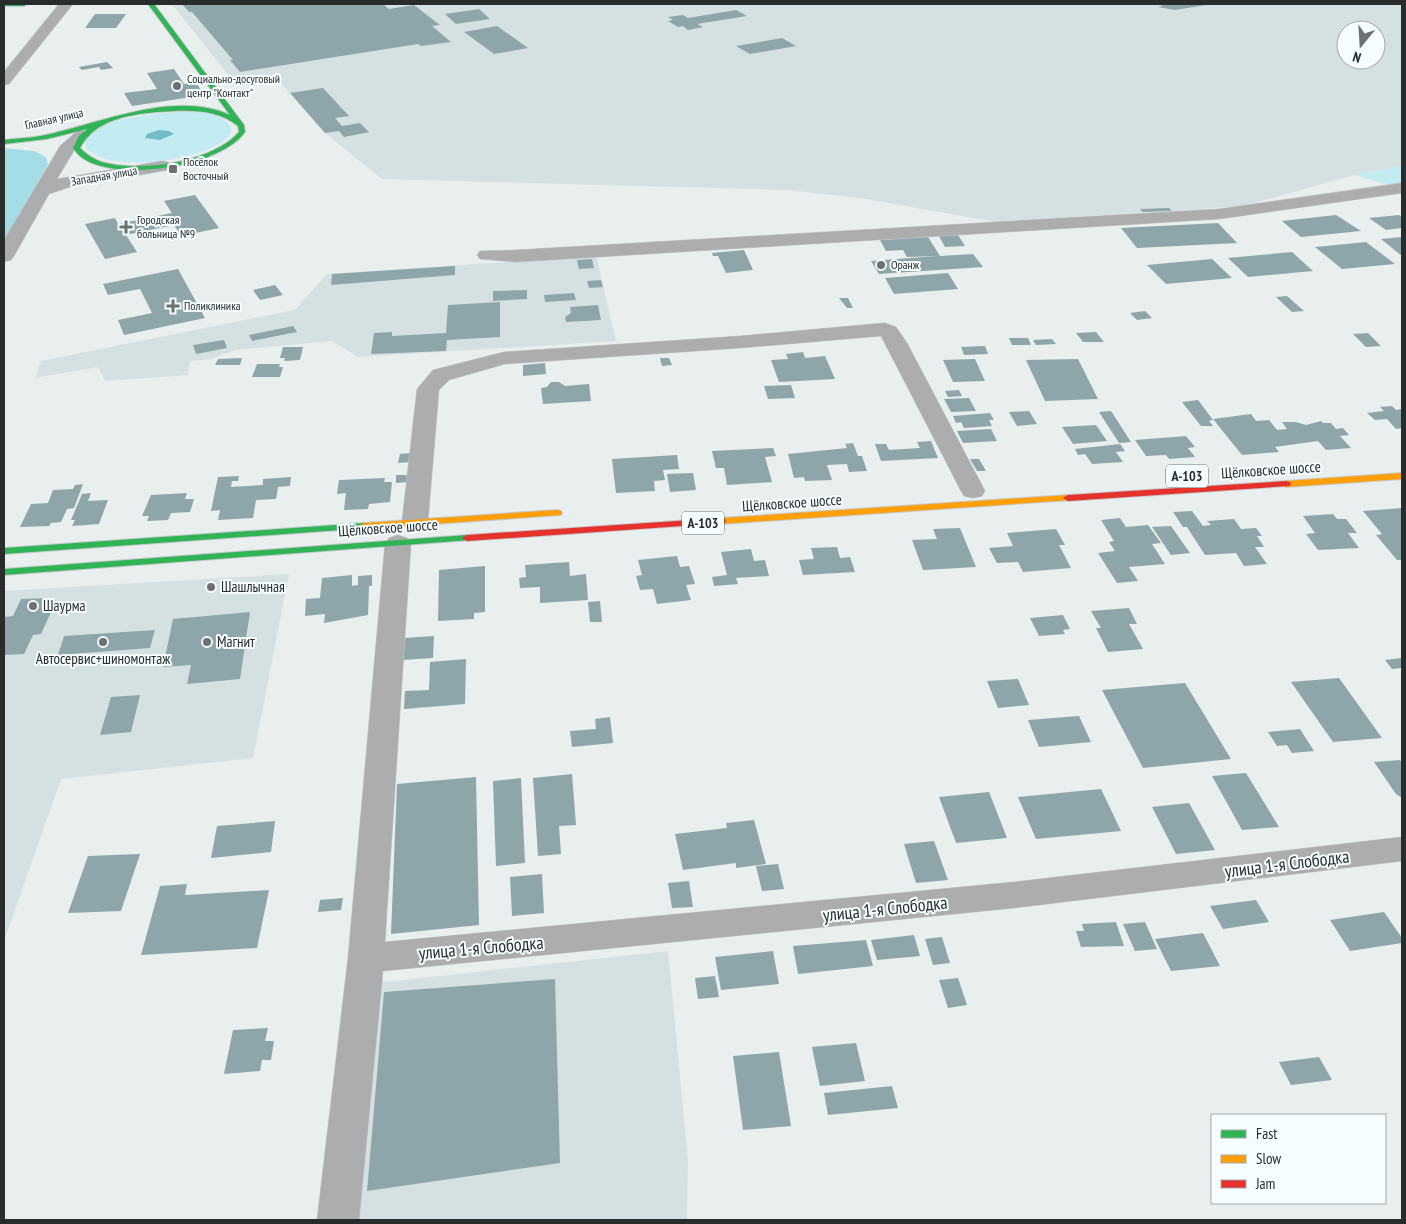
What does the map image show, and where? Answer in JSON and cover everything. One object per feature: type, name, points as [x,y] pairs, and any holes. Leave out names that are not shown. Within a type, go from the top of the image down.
[{"type":"main road","points":[[4,4],[24,4]]},
{"type":"main road","points":[[151,4],[238,121]]},
{"type":"main road","points":[[82,135],[110,120],[220,99]]},
{"type":"main road","points":[[159,110],[202,110],[227,115],[238,121]]},
{"type":"main road","name":"Главная улица","points":[[4,143],[46,137],[110,120]]},
{"type":"main road","name":"Главная улица","points":[[4,143],[26,144],[63,151],[112,166],[164,165],[206,156],[231,145],[242,132],[238,121]]},
{"type":"main road","name":"Щёлковское шоссе","points":[[4,551],[406,532],[1402,476]]},
{"type":"main road","name":"Щёлковское шоссе","points":[[4,572],[406,532],[570,513]]},
{"type":"street","points":[[4,81],[66,4]]},
{"type":"street","name":"Западная улица","points":[[4,256],[44,190],[63,151],[82,135]]},
{"type":"street","name":"Западная улица","points":[[44,190],[66,182],[164,165]]},
{"type":"street","points":[[487,254],[516,256],[1219,214],[1402,188]]},
{"type":"street","points":[[338,1220],[366,958],[406,532],[428,389],[441,375],[504,358],[740,342],[884,329],[887,330],[896,343],[973,491]]},
{"type":"street","name":"улица 1-я Слободка","points":[[366,958],[761,923],[1207,874],[1402,849]]},
{"type":"shaded area","points":[[172,4],[1402,4],[1402,166],[1354,175],[1244,206],[996,222],[866,199],[789,190],[382,179],[325,133],[277,79],[237,86]]},
{"type":"shaded area","points":[[188,111],[206,113],[225,120],[232,130],[229,136],[205,151],[169,160],[150,162],[116,161],[101,157],[86,149],[87,138],[95,130],[109,123],[145,115]]},
{"type":"shaded area","points":[[159,130],[169,131],[174,134],[160,140],[145,138],[147,134]]},
{"type":"shaded area","points":[[4,148],[34,151],[46,157],[48,164],[4,242]]},
{"type":"shaded area","points":[[1402,166],[1402,184],[1392,186],[1354,175]]},
{"type":"shaded area","points":[[596,256],[616,341],[358,357],[332,341],[235,350],[212,359],[190,361],[188,375],[105,381],[98,367],[35,378],[41,361],[295,310],[327,274]]},
{"type":"shaded area","points":[[289,574],[253,758],[61,779],[4,941],[4,591]]},
{"type":"shaded area","points":[[668,951],[688,1160],[687,1220],[356,1220],[377,983]]},
{"type":"building","points":[[182,4],[383,4],[389,9],[414,5],[440,25],[432,26],[451,42],[421,46],[418,44],[240,72],[230,60],[233,60],[192,12],[189,12]]},
{"type":"building","points":[[1158,4],[1206,5],[1175,10],[1158,7],[1163,6]]},
{"type":"building","points":[[479,9],[490,19],[456,24],[445,14]]},
{"type":"building","points":[[736,10],[747,16],[697,24],[703,27],[688,30],[683,26],[678,27],[668,21],[673,20],[668,17],[683,15],[688,18]]},
{"type":"building","points":[[95,14],[126,14],[116,28],[85,28]]},
{"type":"building","points":[[497,26],[528,48],[494,54],[464,32]]},
{"type":"building","points":[[782,38],[796,46],[750,54],[736,46]]},
{"type":"building","points":[[107,62],[113,68],[101,70],[99,67],[82,70],[79,67]]},
{"type":"building","name":"Социально-досуговый центр \"Контакт\"","points":[[174,69],[184,84],[196,83],[205,95],[132,106],[124,93],[157,89],[147,73]]},
{"type":"building","points":[[323,88],[349,116],[335,118],[342,126],[360,123],[369,132],[344,137],[339,131],[325,133],[290,93]]},
{"type":"building","name":"Городская больница №9","points":[[195,195],[219,228],[181,236],[174,225],[126,235],[137,252],[105,259],[85,224],[115,218],[118,224],[172,213],[164,201]]},
{"type":"building","points":[[1169,208],[1172,211],[1143,212],[1140,209]]},
{"type":"building","points":[[1336,215],[1361,231],[1301,237],[1282,221]]},
{"type":"building","points":[[1399,215],[1402,217],[1402,228],[1386,230],[1369,218]]},
{"type":"building","points":[[1218,223],[1237,243],[1137,248],[1121,228]]},
{"type":"building","points":[[958,235],[965,246],[945,247],[939,236]]},
{"type":"building","points":[[928,237],[940,256],[973,254],[983,267],[879,274],[871,261],[937,256],[907,257],[903,250],[886,251],[880,240]]},
{"type":"building","points":[[1402,237],[1402,256],[1381,239]]},
{"type":"building","points":[[1366,242],[1395,264],[1342,269],[1315,247]]},
{"type":"building","points":[[744,250],[753,270],[726,273],[718,256],[713,256],[712,253]]},
{"type":"building","points":[[1292,252],[1313,271],[1248,277],[1228,258]]},
{"type":"building","points":[[592,259],[594,268],[579,269],[577,260]]},
{"type":"building","points":[[1212,259],[1232,278],[1166,284],[1147,265]]},
{"type":"building","points":[[455,266],[455,275],[331,285],[332,274]]},
{"type":"building","name":"Поликлиника","points":[[178,269],[205,318],[124,335],[118,320],[152,313],[140,289],[108,295],[103,284]]},
{"type":"building","points":[[948,273],[958,289],[894,294],[885,278]]},
{"type":"building","points":[[601,280],[603,287],[589,288],[587,281]]},
{"type":"building","points":[[275,285],[283,295],[260,300],[253,290]]},
{"type":"building","points":[[527,290],[527,299],[493,301],[493,291]]},
{"type":"building","points":[[574,293],[576,300],[545,302],[544,295]]},
{"type":"building","points":[[1287,296],[1304,311],[1292,312],[1276,297]]},
{"type":"building","points":[[839,298],[848,298],[853,308],[847,308]]},
{"type":"building","points":[[500,302],[500,337],[447,340],[446,351],[371,354],[374,333],[392,332],[392,336],[446,333],[448,305]]},
{"type":"building","points":[[598,305],[601,320],[566,322],[565,317],[571,313],[570,307]]},
{"type":"building","points":[[1145,311],[1152,318],[1137,320],[1130,313]]},
{"type":"building","points":[[293,326],[297,332],[252,341],[249,335]]},
{"type":"building","points":[[1096,332],[1104,342],[1083,342],[1076,333]]},
{"type":"building","points":[[1368,333],[1381,346],[1366,347],[1353,334]]},
{"type":"building","points":[[1009,338],[1028,338],[1031,345],[1012,345]]},
{"type":"building","points":[[1052,339],[1056,344],[1036,345],[1033,340]]},
{"type":"building","points":[[224,340],[227,348],[196,354],[193,345]]},
{"type":"building","points":[[985,346],[988,354],[964,355],[961,347]]},
{"type":"building","points":[[283,347],[303,347],[300,360],[284,361],[285,358],[280,358]]},
{"type":"building","points":[[803,352],[805,358],[825,356],[835,379],[779,382],[771,360],[788,359],[786,354]]},
{"type":"building","points":[[242,358],[240,365],[215,365],[218,359]]},
{"type":"building","points":[[660,358],[669,358],[672,365],[662,366]]},
{"type":"building","points":[[975,359],[985,381],[953,382],[943,360]]},
{"type":"building","points":[[1078,359],[1098,399],[1045,401],[1026,360]]},
{"type":"building","points":[[545,363],[546,374],[523,376],[523,365]]},
{"type":"building","points":[[257,364],[280,364],[279,367],[283,367],[280,377],[252,377]]},
{"type":"building","points":[[551,382],[559,382],[565,386],[589,384],[591,401],[543,404],[541,388],[547,387]]},
{"type":"building","points":[[791,385],[795,398],[768,399],[764,386]]},
{"type":"building","points":[[959,390],[962,396],[948,397],[945,391]]},
{"type":"building","points":[[969,398],[976,411],[951,412],[944,399]]},
{"type":"building","points":[[1198,400],[1213,420],[1209,421],[1213,426],[1201,426],[1182,402]]},
{"type":"building","points":[[1392,406],[1396,410],[1402,409],[1402,428],[1396,429],[1387,419],[1375,420],[1367,413],[1384,411],[1380,407]]},
{"type":"building","points":[[1029,411],[1037,424],[1017,426],[1009,412]]},
{"type":"building","points":[[1111,411],[1131,442],[1119,443],[1099,412]]},
{"type":"building","points":[[990,413],[994,420],[989,420],[992,426],[964,428],[961,422],[956,423],[953,416]]},
{"type":"building","points":[[1251,414],[1256,421],[1269,420],[1277,430],[1287,429],[1282,422],[1296,422],[1306,425],[1321,421],[1323,423],[1331,423],[1336,429],[1343,428],[1349,435],[1340,436],[1351,448],[1326,450],[1318,441],[1275,447],[1279,452],[1242,455],[1213,419]]},
{"type":"building","points":[[1096,425],[1107,441],[1073,444],[1062,427]]},
{"type":"building","points":[[991,429],[997,441],[963,443],[957,431]]},
{"type":"building","points":[[1186,436],[1195,447],[1188,448],[1195,457],[1169,459],[1166,455],[1146,456],[1135,440]]},
{"type":"building","points":[[931,441],[938,458],[881,461],[875,444],[886,444],[889,450],[920,448],[917,442]]},
{"type":"building","points":[[853,443],[858,456],[862,456],[867,471],[849,472],[847,464],[827,465],[832,480],[805,481],[804,477],[794,478],[788,454],[847,448],[845,444]]},
{"type":"building","points":[[1120,444],[1125,451],[1116,452],[1123,462],[1092,464],[1085,454],[1078,455],[1075,449]]},
{"type":"building","points":[[773,448],[776,456],[765,457],[772,482],[727,485],[724,468],[716,468],[712,451]]},
{"type":"building","points":[[411,453],[411,462],[398,463],[400,454]]},
{"type":"building","points":[[677,455],[679,469],[663,470],[665,480],[654,481],[655,491],[616,493],[612,459]]},
{"type":"building","points":[[970,459],[979,459],[986,471],[977,471]]},
{"type":"building","points":[[693,473],[696,490],[670,492],[667,474]]},
{"type":"building","points":[[396,475],[409,475],[408,482],[396,483]]},
{"type":"building","points":[[239,476],[238,481],[232,481],[231,487],[263,485],[263,479],[291,477],[290,486],[278,487],[276,499],[256,500],[253,518],[218,520],[220,510],[211,511],[218,477]]},
{"type":"building","points":[[385,478],[384,482],[392,482],[390,502],[369,504],[368,509],[344,510],[346,493],[337,494],[339,480]]},
{"type":"building","points":[[83,484],[74,508],[67,509],[61,522],[51,523],[49,526],[20,527],[31,504],[48,503],[53,490],[73,489],[75,485]]},
{"type":"building","points":[[91,493],[88,501],[108,500],[99,524],[72,526],[75,520],[71,520],[82,494]]},
{"type":"building","points":[[187,493],[185,499],[194,499],[190,512],[171,513],[168,520],[147,521],[149,516],[142,516],[151,495]]},
{"type":"building","points":[[1402,508],[1402,560],[1397,560],[1376,535],[1382,534],[1363,511]]},
{"type":"building","points":[[1192,511],[1203,526],[1211,525],[1207,521],[1234,519],[1241,529],[1256,528],[1262,536],[1257,536],[1264,547],[1255,547],[1267,564],[1244,566],[1236,553],[1205,555],[1187,527],[1183,527],[1173,512]]},
{"type":"building","points":[[1333,514],[1337,519],[1346,519],[1357,533],[1348,533],[1359,548],[1318,550],[1306,534],[1315,533],[1303,516]]},
{"type":"building","points":[[1120,518],[1126,527],[1148,525],[1161,543],[1152,544],[1165,564],[1129,567],[1138,581],[1117,583],[1098,553],[1115,551],[1109,542],[1114,541],[1101,520]]},
{"type":"building","points":[[1171,526],[1190,553],[1171,555],[1152,527]]},
{"type":"building","points":[[960,528],[976,567],[923,570],[912,540],[937,539],[933,529]]},
{"type":"building","points":[[1056,529],[1065,545],[1059,545],[1071,568],[1023,572],[1018,562],[997,563],[989,548],[1013,546],[1007,533]]},
{"type":"building","points":[[837,547],[840,558],[850,557],[855,572],[803,575],[799,560],[814,559],[811,548]]},
{"type":"building","points":[[751,549],[754,561],[765,560],[769,576],[736,578],[738,584],[714,586],[712,577],[727,575],[721,552]]},
{"type":"building","points":[[677,556],[680,567],[689,566],[695,584],[686,585],[691,600],[657,604],[653,589],[640,590],[636,576],[642,575],[638,560]]},
{"type":"building","points":[[569,562],[570,576],[586,574],[588,600],[540,603],[540,587],[520,588],[519,578],[526,577],[525,565]]},
{"type":"building","points":[[485,566],[485,612],[474,613],[474,619],[438,621],[439,570]]},
{"type":"building","points":[[352,575],[352,586],[358,585],[358,576],[372,575],[372,586],[369,586],[368,615],[324,623],[325,614],[305,616],[306,599],[320,598],[322,578]]},
{"type":"building","points":[[48,598],[43,610],[52,610],[41,634],[33,635],[24,654],[4,655],[4,617],[13,616],[21,599]]},
{"type":"building","points":[[600,601],[602,622],[590,622],[588,602]]},
{"type":"building","points":[[1129,608],[1137,624],[1129,624],[1143,649],[1108,652],[1096,628],[1101,628],[1091,611]]},
{"type":"building","name":"Магнит","points":[[250,612],[240,679],[187,684],[191,665],[163,667],[173,619]]},
{"type":"building","points":[[1063,615],[1070,629],[1063,630],[1065,634],[1039,636],[1030,618]]},
{"type":"building","points":[[155,630],[150,648],[58,655],[64,636]]},
{"type":"building","points":[[434,636],[433,658],[403,660],[404,638]]},
{"type":"building","points":[[1402,658],[1402,668],[1392,669],[1385,660]]},
{"type":"building","points":[[466,659],[465,704],[404,709],[405,691],[429,690],[430,662]]},
{"type":"building","points":[[1339,678],[1382,738],[1333,742],[1291,682]]},
{"type":"building","points":[[1018,679],[1029,705],[998,708],[987,681]]},
{"type":"building","points":[[1185,683],[1231,759],[1143,768],[1102,690]]},
{"type":"building","points":[[140,695],[131,732],[100,735],[111,697]]},
{"type":"building","points":[[1079,716],[1091,742],[1039,747],[1028,720]]},
{"type":"building","points":[[610,717],[613,743],[572,747],[570,731],[596,729],[595,719]]},
{"type":"building","points":[[1300,729],[1314,751],[1292,753],[1287,745],[1277,746],[1268,732]]},
{"type":"building","points":[[1400,760],[1402,763],[1402,798],[1396,794],[1374,762]]},
{"type":"building","points":[[1246,773],[1279,827],[1242,830],[1212,776]]},
{"type":"building","points":[[572,774],[576,825],[559,826],[561,854],[538,856],[533,778]]},
{"type":"building","points":[[476,777],[479,925],[391,934],[397,784]]},
{"type":"building","points":[[521,778],[525,863],[496,866],[493,781]]},
{"type":"building","points":[[1101,789],[1121,831],[1036,839],[1018,797]]},
{"type":"building","points":[[989,792],[1007,838],[956,843],[939,797]]},
{"type":"building","points":[[1189,803],[1215,850],[1176,854],[1152,807]]},
{"type":"building","points":[[754,820],[766,864],[736,868],[736,863],[683,870],[675,834],[727,828],[726,823]]},
{"type":"building","points":[[275,821],[271,852],[211,858],[217,826]]},
{"type":"building","points":[[934,841],[948,880],[916,883],[904,844]]},
{"type":"building","points":[[140,854],[121,911],[68,913],[88,856]]},
{"type":"building","points":[[778,864],[784,889],[762,891],[756,866]]},
{"type":"building","points":[[542,874],[544,913],[512,916],[510,877]]},
{"type":"building","points":[[689,881],[693,907],[672,908],[668,883]]},
{"type":"building","points":[[187,884],[185,895],[269,890],[257,948],[141,955],[160,886]]},
{"type":"building","points":[[343,898],[341,910],[318,912],[320,900]]},
{"type":"building","points":[[1256,900],[1269,922],[1223,929],[1210,906]]},
{"type":"building","points":[[1384,912],[1402,938],[1402,943],[1350,951],[1330,920]]},
{"type":"building","points":[[1116,922],[1124,946],[1081,947],[1076,931],[1084,931],[1082,924]]},
{"type":"building","points":[[1145,922],[1157,949],[1135,951],[1123,924]]},
{"type":"building","points":[[1203,933],[1220,966],[1171,971],[1155,939]]},
{"type":"building","points":[[914,935],[920,956],[877,960],[871,940]]},
{"type":"building","points":[[942,937],[950,963],[933,965],[925,939]]},
{"type":"building","points":[[866,940],[873,966],[798,974],[793,946]]},
{"type":"building","points":[[773,951],[779,984],[721,990],[715,957]]},
{"type":"building","points":[[715,976],[719,997],[698,999],[695,978]]},
{"type":"building","points":[[958,978],[967,1005],[948,1008],[939,980]]},
{"type":"building","points":[[555,979],[560,1163],[367,1191],[384,992]]},
{"type":"building","points":[[268,1028],[265,1041],[274,1041],[271,1060],[262,1060],[260,1071],[224,1074],[233,1030]]},
{"type":"building","points":[[856,1043],[865,1081],[820,1086],[812,1047]]},
{"type":"building","points":[[779,1052],[791,1126],[743,1130],[733,1056]]},
{"type":"building","points":[[1319,1057],[1332,1080],[1291,1085],[1279,1062]]},
{"type":"building","points":[[892,1086],[898,1108],[828,1115],[824,1093]]},
{"type":"traffic: fast","points":[[4,4],[24,4]]},
{"type":"traffic: fast","points":[[151,4],[238,121]]},
{"type":"traffic: fast","points":[[174,109],[201,109],[218,112],[234,119],[241,125],[242,132],[232,143],[219,151],[202,157],[161,166],[119,167],[101,164],[86,157],[76,148],[82,137],[91,128],[103,122],[147,111],[174,109]]},
{"type":"traffic: fast","points":[[4,142],[47,137],[94,125]]},
{"type":"traffic: fast","points":[[4,551],[364,526]]},
{"type":"traffic: fast","points":[[4,572],[467,538]]},
{"type":"traffic: slow","points":[[1286,484],[1402,476]]},
{"type":"traffic: slow","points":[[721,521],[1068,498]]},
{"type":"traffic: slow","points":[[364,526],[557,513]]},
{"type":"traffic: jam","points":[[1068,498],[1286,484]]},
{"type":"traffic: jam","points":[[467,538],[721,521]]},
{"type":"place","name":"Социально-досуговый центр \"Контакт\"","points":[[177,86]]},
{"type":"place","name":"Посёлок Восточный","points":[[173,169]]},
{"type":"place","name":"Городская больница №9","points":[[126,227]]},
{"type":"place","name":"Оранж","points":[[881,265]]},
{"type":"place","name":"Поликлиника","points":[[173,306]]},
{"type":"place","name":"Шашлычная","points":[[211,587]]},
{"type":"place","name":"Шаурма","points":[[33,606]]},
{"type":"place","name":"Автосервис+шиномонтаж","points":[[103,642]]},
{"type":"place","name":"Магнит","points":[[207,642]]}]
